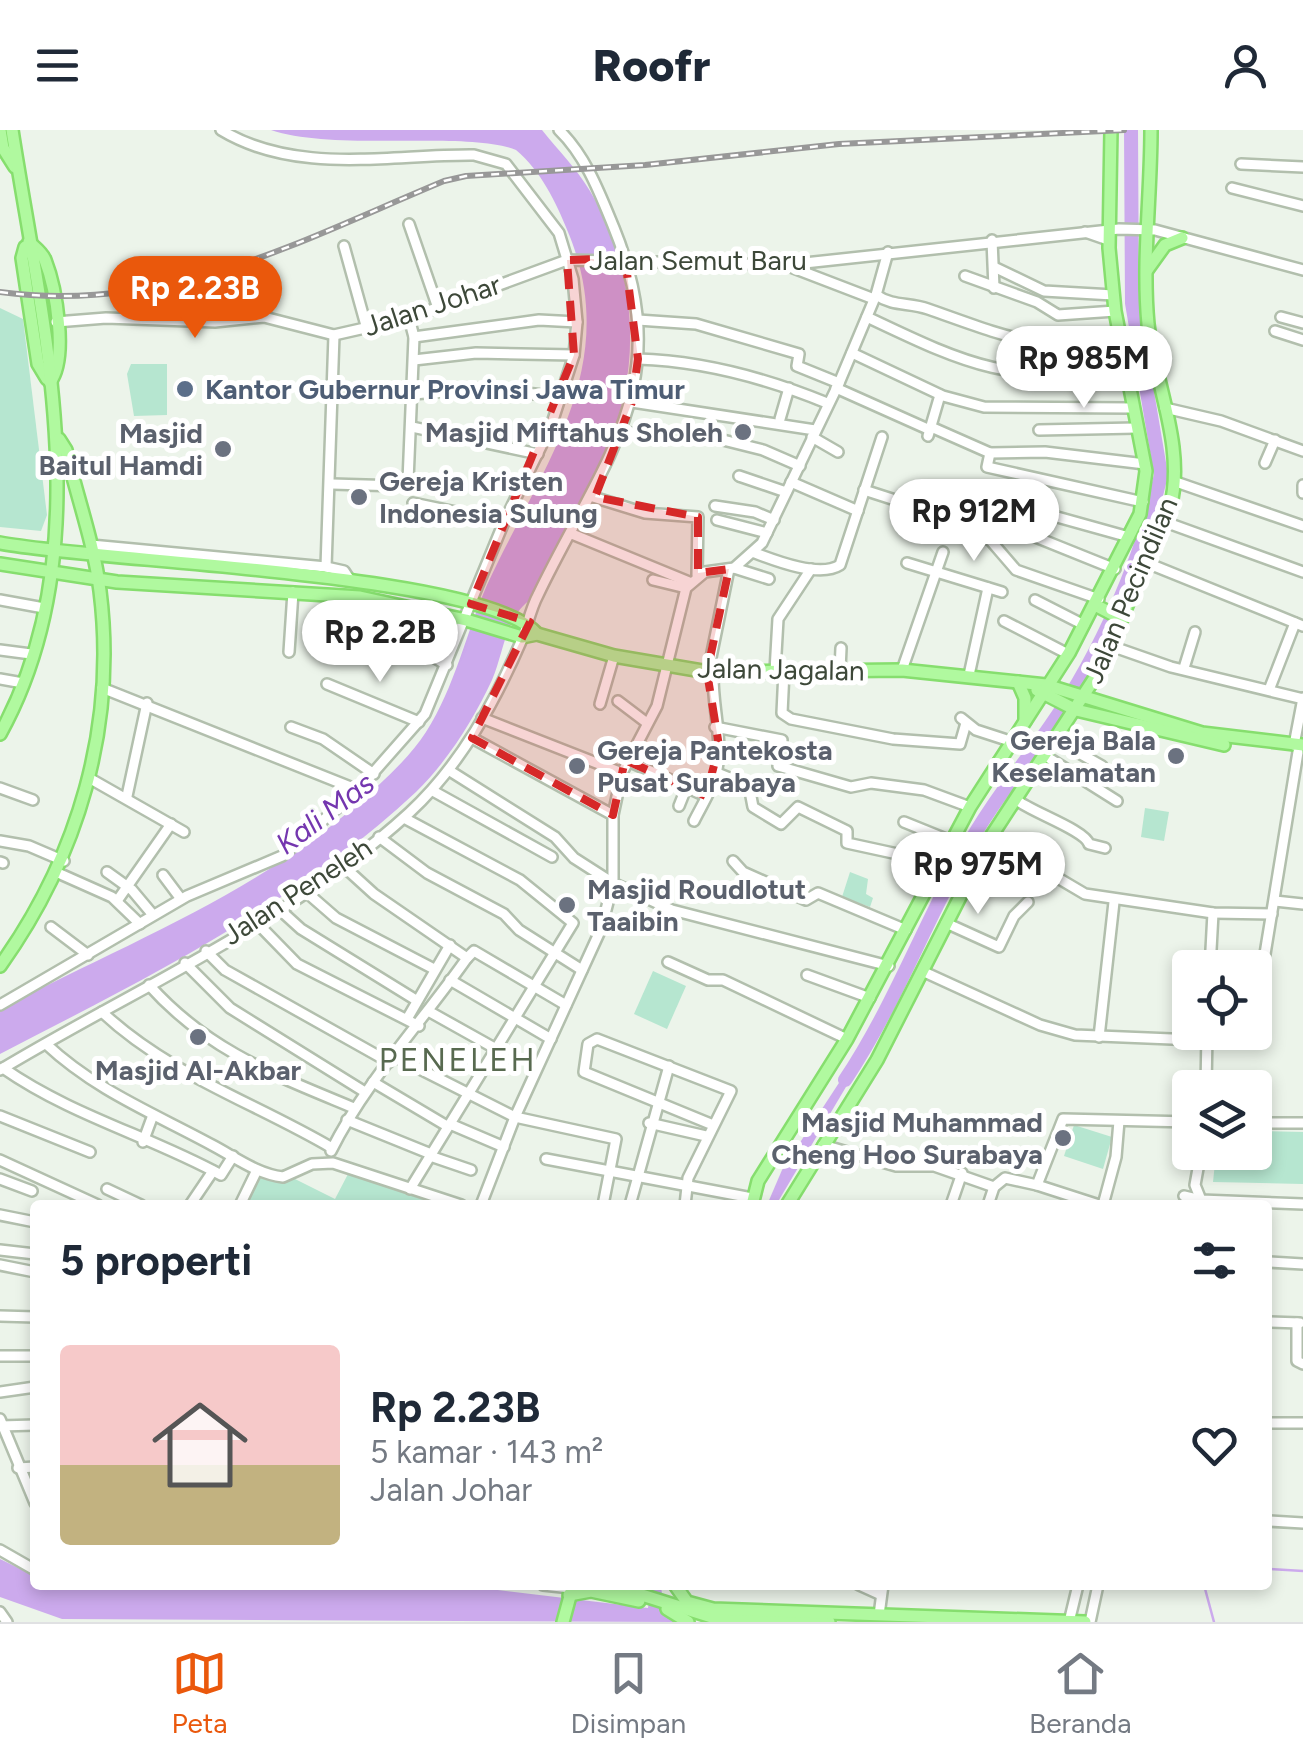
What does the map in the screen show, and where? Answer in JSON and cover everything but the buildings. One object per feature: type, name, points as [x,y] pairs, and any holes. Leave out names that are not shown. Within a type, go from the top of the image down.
[{"type":"main road","points":[[0,130],[3,148],[19,172]]},
{"type":"main road","points":[[0,734],[23,683],[44,608],[60,500],[59,439],[50,382],[38,364],[22,258],[28,242],[12,130]]},
{"type":"main road","points":[[19,172],[20,130]]},
{"type":"main road","points":[[753,1200],[764,1171],[848,1040],[889,966],[970,807],[1002,764],[1099,604],[1143,502],[1145,464],[1113,294],[1111,130]]},
{"type":"main road","name":"Jalan Pecindilan","points":[[790,1200],[876,1060],[1023,778],[1056,740],[1110,646],[1119,617],[1164,522],[1176,482],[1148,326],[1143,229],[1152,130]]},
{"type":"main road","points":[[1147,270],[1165,244],[1182,238]]},
{"type":"main road","points":[[28,242],[44,259],[56,322],[61,364],[50,382]]},
{"type":"main road","points":[[0,966],[61,867],[90,778],[102,688],[104,626],[98,579],[65,446],[59,439]]},
{"type":"main road","points":[[0,543],[54,552],[92,551],[230,565],[427,593],[523,620],[537,634]]},
{"type":"main road","points":[[0,564],[98,579],[360,598],[470,621],[517,636],[537,634]]},
{"type":"main road","points":[[424,611],[430,603],[427,593]]},
{"type":"main road","points":[[1099,604],[1119,617]]},
{"type":"main road","name":"Jalan Jagalan","points":[[537,634],[614,656],[710,672],[902,670],[1023,683],[1057,695]]},
{"type":"main road","points":[[1023,683],[1025,725]]},
{"type":"main road","points":[[1057,695],[1080,697],[1199,737]]},
{"type":"main road","points":[[1057,695],[1072,709],[1199,737],[1300,748]]},
{"type":"main road","points":[[1002,764],[1023,778]]},
{"type":"main road","points":[[626,1590],[716,1620],[829,1622]]},
{"type":"main road","points":[[562,1622],[571,1592],[646,1596],[662,1590]]},
{"type":"main road","points":[[676,1590],[688,1602],[713,1609],[1087,1622]]},
{"type":"main road","points":[[668,1606],[688,1622]]},
{"type":"street","points":[[0,1006],[153,915],[282,856],[374,774],[419,722],[470,621],[504,522],[562,398],[574,355],[578,322],[573,260],[559,233],[500,160],[474,155],[299,157],[259,149],[221,130]]},
{"type":"street","name":"Jalan Peneleh","points":[[2,1069],[305,891],[404,818],[450,771],[472,738],[523,620],[593,497],[632,402],[638,320],[621,258],[584,162],[559,130]]},
{"type":"street","points":[[1240,164],[1303,167]]},
{"type":"street","points":[[1232,188],[1303,206]]},
{"type":"street","points":[[408,224],[438,308]]},
{"type":"street","name":"Jalan Semut Baru","points":[[573,260],[786,264],[992,240],[1143,229],[1303,270]]},
{"type":"street","points":[[992,240],[994,288]]},
{"type":"street","points":[[344,246],[367,329]]},
{"type":"street","points":[[653,580],[691,582],[732,568],[755,553],[838,385],[875,297],[888,252]]},
{"type":"street","name":"Jalan Johar","points":[[56,322],[106,318],[215,322],[264,318],[334,335],[409,318],[573,260]]},
{"type":"street","points":[[786,264],[808,277],[893,305],[925,307],[990,334],[1032,344],[1120,343]]},
{"type":"street","points":[[994,268],[1044,290],[1113,294]]},
{"type":"street","points":[[966,276],[1037,302],[1058,314],[1115,312]]},
{"type":"street","points":[[866,317],[988,370],[1054,377],[1125,366]]},
{"type":"street","points":[[1281,317],[1303,322]]},
{"type":"street","points":[[332,484],[405,485],[414,394],[414,337],[409,318]]},
{"type":"street","points":[[414,337],[538,320],[578,322]]},
{"type":"street","points":[[638,320],[696,324],[800,356],[797,366],[930,431],[990,453],[1045,452],[1145,464]]},
{"type":"street","points":[[1275,331],[1303,340]]},
{"type":"street","points":[[326,567],[332,484],[334,335]]},
{"type":"street","points":[[414,360],[476,353],[574,355]]},
{"type":"street","points":[[852,353],[940,394],[998,408],[1132,408]]},
{"type":"street","points":[[638,359],[708,367],[789,388],[827,403]]},
{"type":"street","points":[[414,394],[478,388],[562,398]]},
{"type":"street","points":[[780,419],[789,388]]},
{"type":"street","points":[[930,431],[940,394]]},
{"type":"street","points":[[632,402],[814,434],[838,452]]},
{"type":"street","points":[[1165,408],[1303,451]]},
{"type":"street","points":[[412,427],[538,454]]},
{"type":"street","points":[[1039,430],[1136,428]]},
{"type":"street","points":[[622,431],[666,440]]},
{"type":"street","points":[[755,553],[811,569],[830,571],[840,565],[882,437]]},
{"type":"street","points":[[723,440],[764,450],[800,466]]},
{"type":"street","points":[[1265,463],[1274,440]]},
{"type":"street","points":[[990,453],[986,466],[994,469],[1143,502]]},
{"type":"street","points":[[739,476],[789,487],[858,511]]},
{"type":"street","points":[[1176,482],[1303,526]]},
{"type":"street","points":[[864,490],[960,523],[990,541],[1016,570],[1099,604]]},
{"type":"street","points":[[978,495],[1129,537]]},
{"type":"street","points":[[483,1200],[514,1116],[601,929],[613,883],[613,815],[622,773],[657,706],[665,665],[701,547],[696,516],[645,513],[593,497]]},
{"type":"street","points":[[413,503],[504,522]]},
{"type":"street","points":[[715,506],[755,512],[774,520]]},
{"type":"street","points":[[718,520],[767,533]]},
{"type":"street","points":[[1164,522],[1303,572]]},
{"type":"street","points":[[1013,528],[1114,568]]},
{"type":"street","points":[[572,534],[691,582]]},
{"type":"street","points":[[902,670],[943,552]]},
{"type":"street","points":[[906,563],[1002,592]]},
{"type":"street","points":[[1147,563],[1299,624],[1269,690]]},
{"type":"street","points":[[230,565],[326,567],[344,571],[350,580]]},
{"type":"street","points":[[732,568],[769,580]]},
{"type":"street","points":[[694,821],[717,774],[719,734],[710,672],[714,624],[721,620],[732,568]]},
{"type":"street","points":[[811,569],[778,618],[782,712],[786,718],[893,739],[960,744],[963,720],[1014,742]]},
{"type":"street","points":[[969,675],[988,588]]},
{"type":"street","points":[[289,652],[293,592]]},
{"type":"street","points":[[0,600],[44,608]]},
{"type":"street","points":[[1034,600],[1084,625]]},
{"type":"street","points":[[1004,621],[1068,654]]},
{"type":"street","points":[[1184,668],[1195,632]]},
{"type":"street","points":[[397,636],[447,665]]},
{"type":"street","points":[[1110,646],[1303,698],[1300,748],[1266,950]]},
{"type":"street","points":[[840,670],[841,648]]},
{"type":"street","points":[[0,650],[31,654]]},
{"type":"street","points":[[600,704],[614,656]]},
{"type":"street","points":[[0,679],[23,683]]},
{"type":"street","points":[[327,684],[419,722]]},
{"type":"street","points":[[102,688],[147,702],[358,790]]},
{"type":"street","points":[[618,701],[647,723]]},
{"type":"street","points":[[127,796],[147,702]]},
{"type":"street","points":[[482,718],[622,773]]},
{"type":"street","points":[[291,727],[323,740],[374,774]]},
{"type":"street","points":[[715,727],[782,740]]},
{"type":"street","points":[[472,738],[613,815]]},
{"type":"street","points":[[1056,740],[1102,766]]},
{"type":"street","points":[[1044,755],[1118,801]]},
{"type":"street","points":[[626,760],[706,796]]},
{"type":"street","points":[[778,766],[851,787],[871,784],[924,790],[970,807]]},
{"type":"street","points":[[450,771],[554,837],[574,858],[613,883],[690,916],[889,966]]},
{"type":"street","points":[[717,774],[750,786],[753,808],[780,824],[787,822],[797,807],[848,831],[848,843],[940,863]]},
{"type":"street","points":[[90,778],[184,832]]},
{"type":"street","points":[[678,806],[688,786]]},
{"type":"street","points":[[0,788],[33,800]]},
{"type":"street","points":[[433,791],[521,836],[552,857]]},
{"type":"street","points":[[1015,799],[1039,816],[1083,834],[1089,844],[1105,848]]},
{"type":"street","points":[[404,818],[520,880],[572,922],[498,1050],[410,1188]]},
{"type":"street","points":[[904,822],[951,841]]},
{"type":"street","points":[[117,900],[170,824]]},
{"type":"street","points":[[379,837],[427,873],[504,914],[509,922],[582,970]]},
{"type":"street","points":[[990,838],[1069,888],[1114,902],[1213,913],[1272,914]]},
{"type":"street","points":[[0,842],[29,846],[117,900],[140,924]]},
{"type":"street","points":[[733,862],[743,872],[806,900],[818,893],[906,930]]},
{"type":"street","points":[[342,864],[374,894],[467,958]]},
{"type":"street","points":[[107,872],[128,887],[153,915]]},
{"type":"street","points":[[163,875],[182,900]]},
{"type":"street","points":[[305,891],[336,918],[434,968]]},
{"type":"street","points":[[1275,901],[1303,904]]},
{"type":"street","points":[[946,923],[999,947],[1014,916],[1028,902]]},
{"type":"street","points":[[1099,1037],[1114,902]]},
{"type":"street","points":[[278,909],[295,926],[416,1000]]},
{"type":"street","points":[[1166,914],[1187,916],[1188,910]]},
{"type":"street","points":[[1211,950],[1213,913]]},
{"type":"street","points":[[256,923],[297,964],[419,1026]]},
{"type":"street","points":[[51,927],[88,955]]},
{"type":"street","points":[[406,1020],[450,945]]},
{"type":"street","points":[[206,951],[225,970],[467,1095],[514,1116],[616,1139],[604,1200]]},
{"type":"street","points":[[325,1162],[364,1092],[474,951],[566,1004]]},
{"type":"street","points":[[668,962],[708,980],[723,980],[848,1040]]},
{"type":"street","points":[[185,963],[230,1008],[364,1092]]},
{"type":"street","points":[[922,971],[1050,1029],[1099,1037],[1172,1036]]},
{"type":"street","points":[[806,975],[870,998]]},
{"type":"street","points":[[450,980],[550,1039]]},
{"type":"street","points":[[148,985],[176,1014],[224,1051],[354,1108]]},
{"type":"street","points":[[431,1010],[498,1050]]},
{"type":"street","points":[[102,1012],[124,1033],[205,1086],[280,1117],[332,1148]]},
{"type":"street","points":[[685,1200],[684,1188],[731,1090],[596,1039],[588,1044],[582,1069],[656,1105],[712,1125]]},
{"type":"street","points":[[46,1044],[72,1070],[256,1170],[283,1177],[325,1162],[446,1200]]},
{"type":"street","points":[[631,1200],[649,1123],[669,1066]]},
{"type":"street","points":[[2,1069],[58,1103],[143,1142],[185,1155],[217,1173]]},
{"type":"street","points":[[372,1082],[448,1125],[504,1147]]},
{"type":"street","points":[[143,1142],[153,1115]]},
{"type":"street","points":[[0,1116],[90,1152]]},
{"type":"street","points":[[347,1120],[471,1170]]},
{"type":"street","points":[[1038,1185],[1060,1121],[1172,1122]]},
{"type":"street","points":[[1103,1200],[1116,1157],[1119,1122]]},
{"type":"street","points":[[1272,1122],[1303,1123]]},
{"type":"street","points":[[649,1123],[706,1136]]},
{"type":"street","points":[[823,1145],[896,1166],[927,1164],[994,1187]]},
{"type":"street","points":[[194,1200],[232,1156]]},
{"type":"street","points":[[546,1159],[742,1200]]},
{"type":"street","points":[[0,1160],[87,1200]]},
{"type":"street","points":[[242,1200],[256,1170]]},
{"type":"street","points":[[1198,1170],[1195,1185],[1199,1200]]},
{"type":"street","points":[[953,1200],[962,1174]]},
{"type":"street","points":[[990,1200],[994,1187],[1004,1178],[1085,1200]]},
{"type":"street","points":[[0,1179],[32,1191]]},
{"type":"street","points":[[1182,1200],[1195,1185]]},
{"type":"street","points":[[107,1189],[130,1200]]},
{"type":"street","points":[[1272,1204],[1303,1204]]},
{"type":"street","points":[[0,1215],[30,1221]]},
{"type":"street","points":[[0,1250],[30,1253]]},
{"type":"street","points":[[1272,1262],[1303,1264]]},
{"type":"street","points":[[0,1265],[30,1271]]},
{"type":"street","points":[[0,1316],[30,1316]]},
{"type":"street","points":[[1272,1322],[1300,1323],[1297,1361],[1303,1364]]},
{"type":"street","points":[[0,1356],[30,1356]]},
{"type":"street","points":[[0,1392],[30,1389]]},
{"type":"street","points":[[30,1425],[1,1423],[30,1493]]},
{"type":"street","points":[[1272,1423],[1303,1423]]},
{"type":"street","points":[[18,1468],[30,1467]]},
{"type":"street","points":[[1272,1522],[1303,1524]]},
{"type":"street","points":[[0,1550],[30,1567]]},
{"type":"street","points":[[879,1615],[882,1590]]},
{"type":"street","points":[[1069,1621],[1077,1590]]},
{"type":"street","points":[[1087,1622],[1097,1590]]},
{"type":"street","points":[[0,1612],[8,1622]]},
{"type":"highlighted area","points":[[625,258],[638,359],[632,402],[595,497],[698,517],[698,573],[729,569],[707,672],[719,746],[706,796],[625,760],[613,815],[472,738],[530,622],[471,604],[574,355],[567,260]]},
{"type":"green space","points":[[0,308],[23,319],[47,515],[41,531],[0,527]]},
{"type":"green space","points":[[131,364],[167,364],[167,415],[134,416],[127,374]]},
{"type":"green space","points":[[1145,808],[1169,812],[1164,841],[1141,837]]},
{"type":"green space","points":[[850,872],[868,879],[866,894],[873,898],[870,907],[842,897]]},
{"type":"green space","points":[[653,971],[686,986],[667,1029],[634,1014]]},
{"type":"green space","points":[[1074,1125],[1112,1137],[1103,1169],[1064,1156]]},
{"type":"green space","points":[[1272,1131],[1303,1132],[1303,1184],[1213,1182],[1214,1170],[1272,1170]]},
{"type":"green space","points":[[258,1174],[295,1179],[335,1199],[348,1174],[424,1200],[249,1200]]},
{"type":"shaded area","points":[[271,130],[542,130],[590,191],[617,252],[630,318],[630,352],[618,418],[530,600],[510,626],[477,710],[449,754],[416,792],[321,870],[270,905],[163,968],[0,1054],[0,1009],[182,918],[271,868],[353,808],[411,752],[445,697],[487,585],[569,415],[581,372],[587,328],[583,281],[558,209],[525,158],[516,150],[494,144],[330,140]]},
{"type":"shaded area","points":[[850,1066],[856,1070],[779,1200],[769,1200],[782,1170]]},
{"type":"shaded area","points":[[0,1559],[30,1574],[30,1590],[499,1590],[648,1608],[650,1590],[662,1590],[664,1613],[675,1622],[62,1619],[0,1597]]},
{"type":"waterway","points":[[845,1080],[878,1025],[974,834],[1051,725],[1103,637],[1131,573],[1153,507],[1161,475],[1132,303],[1131,130]]},
{"type":"waterway","points":[[1272,1569],[1303,1571]]},
{"type":"waterway","points":[[1205,1590],[1214,1622]]},
{"type":"railway","points":[[0,292],[61,296],[119,293],[175,283],[282,249],[444,181],[466,176],[645,165],[839,144],[1124,130]]},
{"type":"place","name":"Kantor Gubernur Provinsi Jawa Timur","points":[[185,389]]},
{"type":"place","name":"Masjid Miftahus Sholeh","points":[[743,432]]},
{"type":"place","name":"Masjid Baitul Hamdi","points":[[223,449]]},
{"type":"place","name":"Gereja Kristen Indonesia Sulung","points":[[359,497]]},
{"type":"place","name":"Gereja Bala Keselamatan","points":[[1176,756]]},
{"type":"place","name":"Gereja Pantekosta Pusat Surabaya","points":[[577,766]]},
{"type":"place","name":"Masjid Roudlotut Taaibin","points":[[567,905]]},
{"type":"place","name":"Masjid Al-Akbar","points":[[198,1037]]},
{"type":"place","name":"Masjid Muhammad Cheng Hoo Surabaya","points":[[1063,1138]]},
{"type":"district","name":"PENELEH","points":[[458,1060]]},
{"type":"water label","name":"Kali Mas","points":[[325,813]]}]
